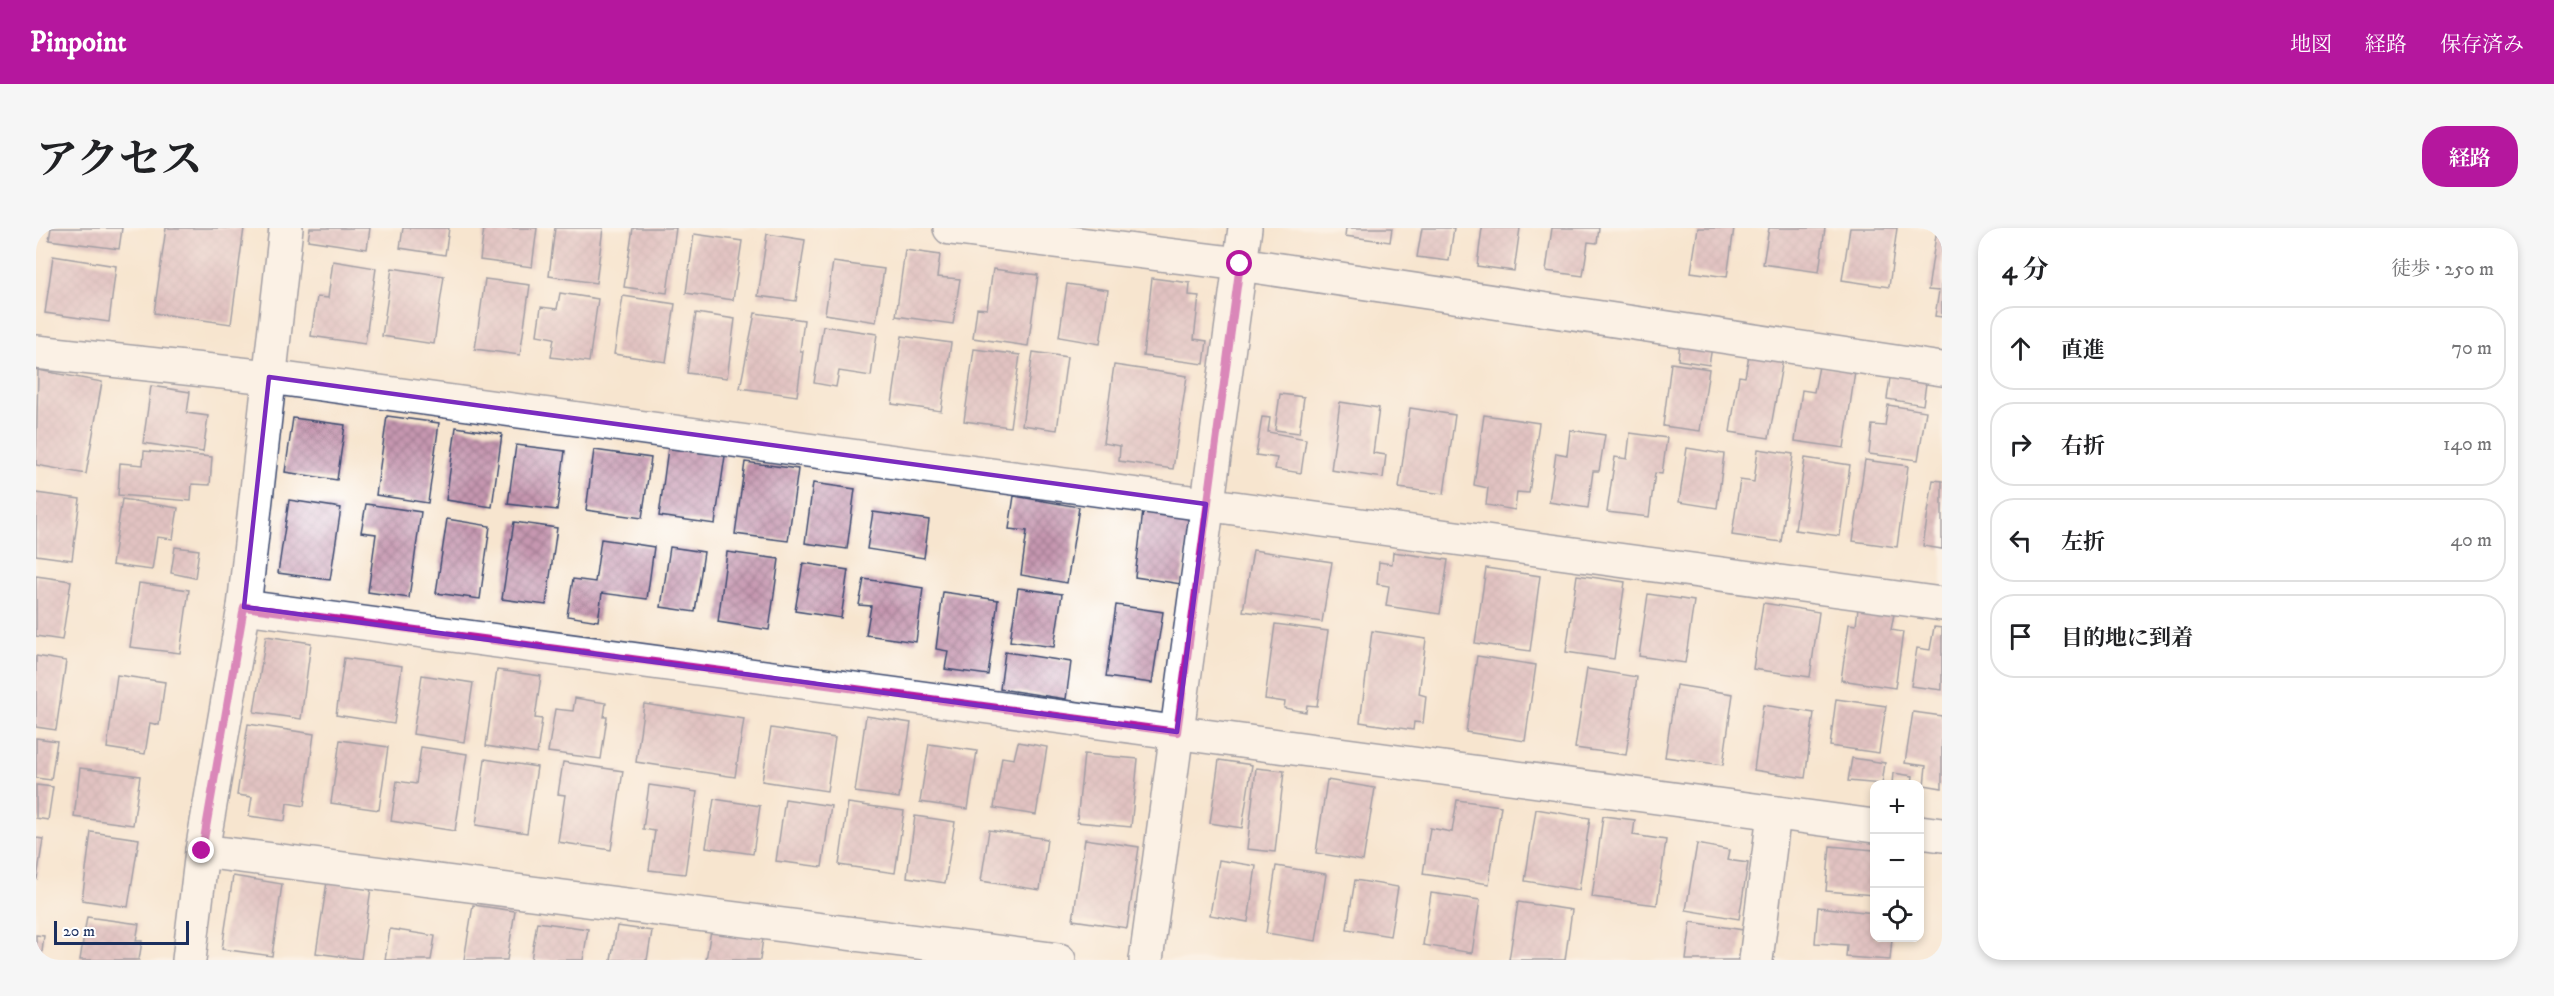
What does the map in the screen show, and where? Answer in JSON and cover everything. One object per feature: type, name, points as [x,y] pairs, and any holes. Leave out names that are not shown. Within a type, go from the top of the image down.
[{"type":"street","points":[[189,960],[202,851],[244,607],[286,228]]},
{"type":"street","points":[[950,228],[1240,264],[1942,369]]},
{"type":"street","points":[[1146,960],[1245,228]]},
{"type":"street","points":[[36,352],[269,376],[1942,604]]},
{"type":"street","points":[[244,607],[1870,825]]},
{"type":"street","points":[[1756,960],[1774,813]]},
{"type":"street","points":[[1924,833],[1942,836]]},
{"type":"street","points":[[202,851],[1059,960]]},
{"type":"highlighted area","points":[[269,377],[1206,504],[1177,732],[244,607]]},
{"type":"building","points":[[51,228],[122,228],[119,249],[49,240]]},
{"type":"building","points":[[166,228],[244,228],[231,324],[154,313]]},
{"type":"building","points":[[310,228],[370,228],[367,249],[308,240]]},
{"type":"building","points":[[403,228],[449,228],[445,255],[400,248]]},
{"type":"building","points":[[484,228],[537,228],[532,267],[480,260]]},
{"type":"building","points":[[555,228],[603,228],[596,283],[549,276]]},
{"type":"building","points":[[633,228],[676,228],[667,293],[624,287]]},
{"type":"building","points":[[1346,228],[1392,228],[1390,242],[1345,236]]},
{"type":"building","points":[[1422,228],[1454,228],[1449,261],[1417,257]]},
{"type":"building","points":[[1482,228],[1520,228],[1514,271],[1477,266]]},
{"type":"building","points":[[1552,228],[1599,228],[1597,243],[1588,242],[1583,276],[1546,271]]},
{"type":"building","points":[[1698,228],[1734,228],[1727,277],[1691,272]]},
{"type":"building","points":[[1769,228],[1825,228],[1819,272],[1763,264]]},
{"type":"building","points":[[1850,228],[1897,228],[1889,287],[1842,280]]},
{"type":"building","points":[[694,234],[742,241],[733,300],[686,293]]},
{"type":"building","points":[[767,234],[805,240],[796,301],[758,296]]},
{"type":"building","points":[[1936,235],[1942,236],[1942,317],[1935,316],[1939,291],[1928,290]]},
{"type":"building","points":[[905,250],[940,255],[937,277],[960,279],[953,324],[896,316]]},
{"type":"building","points":[[53,256],[116,266],[109,322],[45,313]]},
{"type":"building","points":[[333,261],[376,268],[365,344],[311,336],[317,297],[328,298]]},
{"type":"building","points":[[833,262],[884,269],[876,322],[825,314]]},
{"type":"building","points":[[392,268],[444,276],[434,344],[382,336]]},
{"type":"building","points":[[993,269],[1038,275],[1028,346],[973,338],[977,308],[987,309]]},
{"type":"building","points":[[1152,278],[1190,283],[1189,295],[1199,296],[1194,339],[1207,341],[1204,364],[1143,356]]},
{"type":"building","points":[[485,279],[530,285],[520,355],[475,349]]},
{"type":"building","points":[[1067,284],[1108,290],[1100,344],[1059,337]]},
{"type":"building","points":[[560,293],[598,299],[589,362],[551,357],[554,338],[537,335],[541,307],[557,309]]},
{"type":"building","points":[[623,296],[675,304],[666,362],[614,354]]},
{"type":"building","points":[[696,313],[735,319],[727,378],[687,373]]},
{"type":"building","points":[[755,313],[804,320],[800,351],[803,351],[797,396],[740,388]]},
{"type":"building","points":[[823,326],[877,334],[871,376],[839,371],[836,387],[814,383]]},
{"type":"building","points":[[902,336],[951,343],[941,411],[892,404]]},
{"type":"building","points":[[1680,342],[1712,347],[1709,365],[1678,360]]},
{"type":"building","points":[[974,349],[1020,355],[1010,427],[964,421]]},
{"type":"building","points":[[1033,352],[1067,357],[1057,430],[1022,425]]},
{"type":"building","points":[[1749,355],[1783,359],[1769,438],[1730,432],[1739,376],[1745,377]]},
{"type":"building","points":[[1671,363],[1709,369],[1700,431],[1663,426]]},
{"type":"building","points":[[1114,365],[1187,376],[1173,469],[1119,461],[1120,446],[1103,443]]},
{"type":"building","points":[[1819,366],[1855,371],[1844,448],[1795,441],[1802,390],[1814,392]]},
{"type":"building","points":[[38,370],[102,382],[86,474],[36,465]]},
{"type":"building","points":[[1891,371],[1927,376],[1923,405],[1887,399]]},
{"type":"building","points":[[151,386],[190,392],[187,413],[208,416],[203,452],[143,443]]},
{"type":"building","points":[[1280,394],[1304,397],[1299,433],[1275,430]]},
{"type":"building","points":[[1340,402],[1379,408],[1373,453],[1386,455],[1383,478],[1331,470]]},
{"type":"building","points":[[1888,405],[1926,411],[1918,460],[1869,454],[1872,425],[1885,426]]},
{"type":"building","points":[[1410,408],[1455,415],[1444,494],[1399,488]]},
{"type":"building","points":[[1484,415],[1539,423],[1529,493],[1517,492],[1515,510],[1486,505],[1488,488],[1474,485]]},
{"type":"building","points":[[387,416],[439,423],[428,503],[376,495]]},
{"type":"building","points":[[1262,417],[1270,418],[1268,432],[1306,439],[1301,473],[1275,469],[1277,458],[1256,455]]},
{"type":"building","points":[[293,418],[345,425],[337,480],[285,472]]},
{"type":"building","points":[[456,427],[502,434],[492,507],[446,500]]},
{"type":"building","points":[[1570,430],[1605,435],[1599,471],[1593,471],[1588,508],[1549,502],[1556,453],[1567,455]]},
{"type":"building","points":[[1630,433],[1667,438],[1662,474],[1655,473],[1649,517],[1607,512],[1615,457],[1627,459]]},
{"type":"building","points":[[516,445],[565,451],[557,510],[508,504]]},
{"type":"building","points":[[668,448],[725,456],[715,524],[659,516]]},
{"type":"building","points":[[1687,448],[1724,454],[1717,508],[1679,502]]},
{"type":"building","points":[[1758,449],[1793,454],[1781,542],[1732,535],[1740,480],[1754,482]]},
{"type":"building","points":[[594,450],[651,458],[642,518],[586,510]]},
{"type":"building","points":[[144,451],[212,457],[210,485],[192,484],[191,501],[118,495],[120,463],[143,465]]},
{"type":"building","points":[[1805,458],[1850,465],[1840,536],[1795,530]]},
{"type":"building","points":[[1865,460],[1908,466],[1897,547],[1853,541]]},
{"type":"building","points":[[745,462],[798,469],[788,541],[735,534]]},
{"type":"building","points":[[1933,480],[1942,481],[1942,549],[1923,546]]},
{"type":"building","points":[[813,483],[855,489],[847,549],[805,543]]},
{"type":"building","points":[[36,493],[80,499],[72,560],[36,555]]},
{"type":"building","points":[[1014,496],[1079,507],[1067,583],[1021,575],[1027,531],[1009,529]]},
{"type":"building","points":[[122,499],[178,508],[173,539],[157,537],[152,570],[112,565]]},
{"type":"building","points":[[289,500],[341,508],[330,580],[278,573]]},
{"type":"building","points":[[366,504],[421,512],[409,598],[368,592],[376,534],[361,532]]},
{"type":"building","points":[[1143,511],[1191,518],[1181,584],[1135,577]]},
{"type":"building","points":[[873,512],[929,520],[924,558],[867,549]]},
{"type":"building","points":[[447,519],[490,526],[480,599],[436,593]]},
{"type":"building","points":[[514,522],[557,528],[546,605],[502,599]]},
{"type":"building","points":[[601,539],[654,547],[647,599],[602,593],[598,621],[567,616],[573,579],[595,582]]},
{"type":"building","points":[[175,547],[199,550],[195,578],[171,573]]},
{"type":"building","points":[[670,547],[704,552],[695,612],[661,607]]},
{"type":"building","points":[[1253,550],[1332,562],[1322,622],[1243,611]]},
{"type":"building","points":[[727,552],[779,559],[769,630],[718,622]]},
{"type":"building","points":[[1393,552],[1448,560],[1440,614],[1386,606],[1389,586],[1377,584],[1379,562],[1392,564]]},
{"type":"building","points":[[803,563],[848,570],[841,618],[795,611]]},
{"type":"building","points":[[1486,568],[1540,576],[1530,651],[1475,643]]},
{"type":"building","points":[[1577,575],[1625,582],[1614,659],[1566,652]]},
{"type":"building","points":[[36,576],[71,581],[62,640],[36,636]]},
{"type":"building","points":[[864,579],[923,588],[916,642],[866,635],[871,606],[859,605]]},
{"type":"building","points":[[139,583],[189,590],[180,653],[130,647]]},
{"type":"building","points":[[1018,588],[1062,594],[1054,647],[1010,641]]},
{"type":"building","points":[[943,592],[998,600],[988,675],[945,669],[948,651],[936,649]]},
{"type":"building","points":[[1648,594],[1694,601],[1685,663],[1639,656]]},
{"type":"building","points":[[1763,603],[1819,612],[1810,677],[1753,669]]},
{"type":"building","points":[[1116,605],[1163,612],[1152,683],[1106,677]]},
{"type":"building","points":[[1858,608],[1894,614],[1891,630],[1903,632],[1895,688],[1841,680],[1849,624],[1856,625]]},
{"type":"building","points":[[1275,624],[1328,631],[1317,706],[1307,705],[1306,712],[1284,708],[1285,702],[1265,699]]},
{"type":"building","points":[[1934,627],[1942,628],[1942,690],[1911,686],[1917,648],[1930,650]]},
{"type":"building","points":[[1372,631],[1426,639],[1419,694],[1426,696],[1423,723],[1414,722],[1413,730],[1360,722]]},
{"type":"building","points":[[266,636],[311,643],[301,719],[254,712]]},
{"type":"building","points":[[1005,652],[1071,662],[1066,699],[1000,689]]},
{"type":"building","points":[[36,656],[66,661],[56,730],[36,727]]},
{"type":"building","points":[[1477,656],[1536,665],[1525,741],[1466,732]]},
{"type":"building","points":[[344,658],[402,666],[394,724],[336,715]]},
{"type":"building","points":[[1587,669],[1637,677],[1626,755],[1575,748]]},
{"type":"building","points":[[497,670],[541,676],[535,718],[542,719],[537,754],[486,746]]},
{"type":"building","points":[[117,675],[165,682],[159,725],[150,723],[145,754],[107,748]]},
{"type":"building","points":[[422,675],[473,683],[464,742],[413,734]]},
{"type":"building","points":[[1676,685],[1733,694],[1723,765],[1665,757]]},
{"type":"building","points":[[575,698],[606,703],[604,717],[607,717],[601,759],[548,752],[555,709],[573,711]]},
{"type":"building","points":[[1836,699],[1886,706],[1879,753],[1830,746]]},
{"type":"building","points":[[644,704],[744,719],[735,777],[636,762]]},
{"type":"building","points":[[1763,705],[1814,713],[1805,778],[1754,770]]},
{"type":"building","points":[[1913,712],[1942,716],[1942,788],[1924,785],[1926,766],[1905,763]]},
{"type":"building","points":[[866,716],[911,723],[899,798],[855,792]]},
{"type":"building","points":[[248,724],[314,734],[304,806],[287,803],[285,821],[249,816],[252,797],[237,795]]},
{"type":"building","points":[[771,728],[835,738],[827,791],[762,781]]},
{"type":"building","points":[[36,738],[57,741],[51,780],[36,778]]},
{"type":"building","points":[[340,740],[388,747],[379,810],[331,803]]},
{"type":"building","points":[[1018,742],[1047,747],[1036,815],[994,808],[1002,757],[1014,759]]},
{"type":"building","points":[[929,744],[977,751],[968,809],[920,802]]},
{"type":"building","points":[[421,747],[467,754],[455,831],[391,821],[397,781],[416,784]]},
{"type":"building","points":[[1084,754],[1138,759],[1131,827],[1077,822]]},
{"type":"building","points":[[1852,758],[1885,763],[1883,780],[1870,780],[1870,783],[1848,781]]},
{"type":"building","points":[[485,759],[537,767],[527,833],[476,825]]},
{"type":"building","points":[[1219,760],[1252,765],[1242,828],[1210,823]]},
{"type":"building","points":[[563,762],[623,771],[611,850],[558,842],[565,795],[558,794]]},
{"type":"building","points":[[80,768],[140,776],[133,825],[74,817]]},
{"type":"building","points":[[1256,768],[1284,771],[1275,852],[1247,849]]},
{"type":"building","points":[[1893,773],[1913,776],[1912,780],[1892,780]]},
{"type":"building","points":[[1327,780],[1375,788],[1363,861],[1316,853]]},
{"type":"building","points":[[36,785],[53,787],[48,820],[36,818]]},
{"type":"building","points":[[649,785],[697,792],[685,874],[649,870],[655,831],[643,829]]},
{"type":"building","points":[[714,799],[760,806],[753,854],[706,847]]},
{"type":"building","points":[[785,799],[831,806],[822,867],[776,861]]},
{"type":"building","points":[[1457,800],[1501,806],[1489,884],[1423,874],[1430,828],[1452,832]]},
{"type":"building","points":[[848,803],[904,811],[895,873],[839,865]]},
{"type":"building","points":[[1536,809],[1590,818],[1579,890],[1525,881]]},
{"type":"building","points":[[915,816],[955,822],[945,883],[907,877]]},
{"type":"building","points":[[1603,816],[1635,820],[1633,835],[1666,840],[1657,905],[1592,897]]},
{"type":"building","points":[[989,830],[1047,839],[1040,890],[981,881]]},
{"type":"building","points":[[91,832],[139,839],[128,907],[82,900]]},
{"type":"building","points":[[36,838],[43,839],[37,879],[36,879]]},
{"type":"building","points":[[1085,839],[1139,847],[1127,928],[1073,920]]},
{"type":"building","points":[[1697,844],[1729,850],[1727,860],[1748,863],[1739,919],[1686,910]]},
{"type":"building","points":[[1830,846],[1870,850],[1870,895],[1826,891]]},
{"type":"building","points":[[1219,860],[1256,866],[1248,922],[1210,915]]},
{"type":"building","points":[[1276,866],[1326,874],[1316,941],[1266,933]]},
{"type":"building","points":[[233,876],[282,884],[272,956],[222,949]]},
{"type":"building","points":[[1355,880],[1398,887],[1390,936],[1347,929]]},
{"type":"building","points":[[327,882],[371,888],[361,959],[316,953]]},
{"type":"building","points":[[1431,893],[1480,900],[1472,953],[1423,945]]},
{"type":"building","points":[[1518,902],[1572,910],[1565,960],[1509,960]]},
{"type":"building","points":[[473,905],[515,911],[507,960],[464,960]]},
{"type":"building","points":[[1818,907],[1870,913],[1870,942],[1892,942],[1890,960],[1846,957],[1847,945],[1815,943]]},
{"type":"building","points":[[87,917],[139,924],[136,941],[142,941],[139,960],[80,960]]},
{"type":"building","points":[[537,922],[588,929],[583,960],[531,960]]},
{"type":"building","points":[[1691,922],[1743,930],[1739,960],[1686,960]]},
{"type":"building","points":[[617,926],[652,931],[647,960],[611,960]]},
{"type":"building","points":[[390,929],[435,936],[431,960],[385,960]]},
{"type":"building","points":[[711,930],[763,938],[760,960],[706,960]]},
{"type":"building","points":[[36,935],[44,936],[41,960],[36,960]]},
{"type":"route","points":[[202,851],[244,607],[1177,732],[1240,264]]}]
